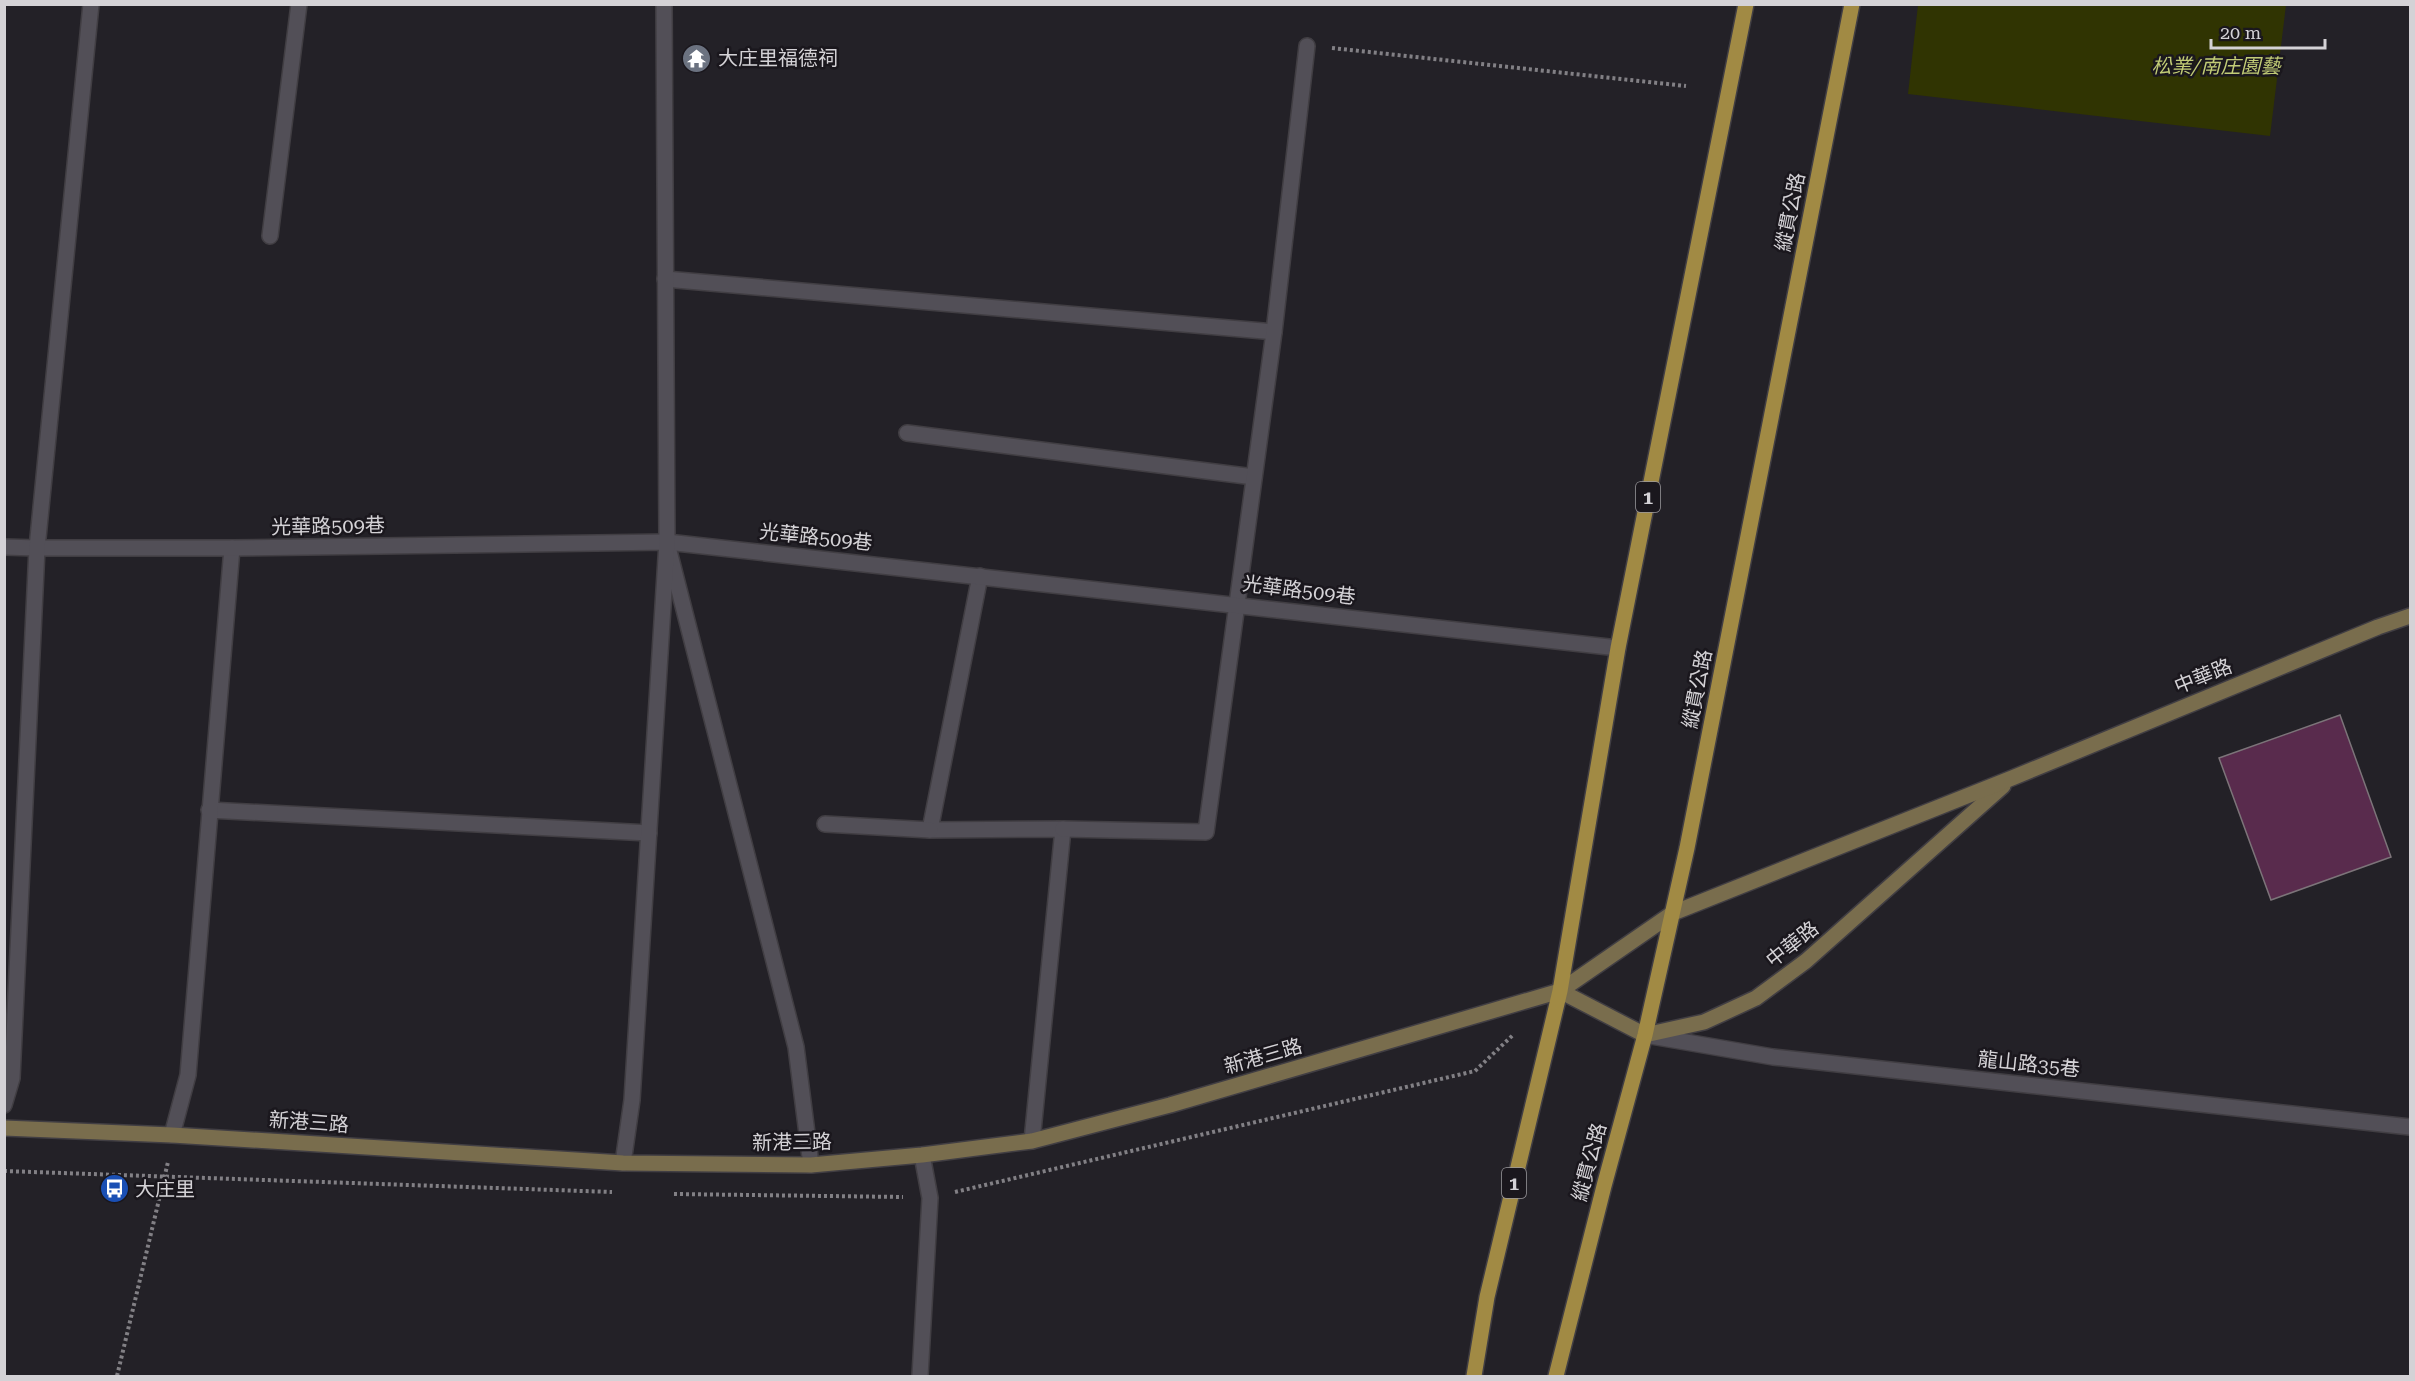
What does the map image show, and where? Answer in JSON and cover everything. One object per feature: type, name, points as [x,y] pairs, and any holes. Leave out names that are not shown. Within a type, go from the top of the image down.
[{"type":"main road","name":"1","points":[[1474,1377],[1487,1297],[1560,991],[1618,648],[1746,4]]},
{"type":"main road","name":"縱貫公路","points":[[1556,1377],[1645,1035],[1673,914],[1852,4]]},
{"type":"street","points":[[4,1105],[12,1078],[37,548],[91,4]]},
{"type":"street","points":[[270,236],[299,4]]},
{"type":"street","points":[[623,1163],[632,1100],[667,542],[664,4]]},
{"type":"street","points":[[825,824],[930,830],[1063,829],[1206,832],[1274,332],[1307,46]]},
{"type":"street","points":[[665,279],[1274,332]]},
{"type":"street","points":[[907,433],[1254,477]]},
{"type":"street","points":[[667,542],[795,1047],[811,1165]]},
{"type":"street","name":"光華路509巷","points":[[4,547],[232,548],[667,542],[1618,648]]},
{"type":"street","points":[[172,1135],[188,1075],[232,548]]},
{"type":"street","points":[[930,830],[980,576]]},
{"type":"street","name":"中華路","points":[[1673,914],[2410,616]]},
{"type":"street","name":"中華路","points":[[1645,1035],[1704,1022],[1756,998],[1806,961],[2012,778]]},
{"type":"street","points":[[209,810],[649,833]]},
{"type":"street","points":[[1032,1141],[1063,829]]},
{"type":"street","name":"新港三路","points":[[4,1128],[172,1135],[623,1163],[811,1165],[922,1155],[1032,1141],[1170,1105],[1560,991],[1673,914]]},
{"type":"street","points":[[1560,991],[1645,1035]]},
{"type":"street","name":"龍山路35巷","points":[[1645,1035],[1773,1057],[2410,1127]]},
{"type":"street","points":[[920,1377],[930,1198],[922,1155]]},
{"type":"path","points":[[1307,46],[1686,86]]},
{"type":"path","points":[[117,1377],[165,1177],[172,1135]]},
{"type":"green space","name":"松業/南庄園藝","points":[[1918,5],[2286,5],[2270,136],[1908,94]]},
{"type":"building","points":[[2340,715],[2391,857],[2271,900],[2219,758]]},
{"type":"place","name":"大庄里福德祠","points":[[697,58]]},
{"type":"place","name":"大庄里","points":[[114,1189]]}]
